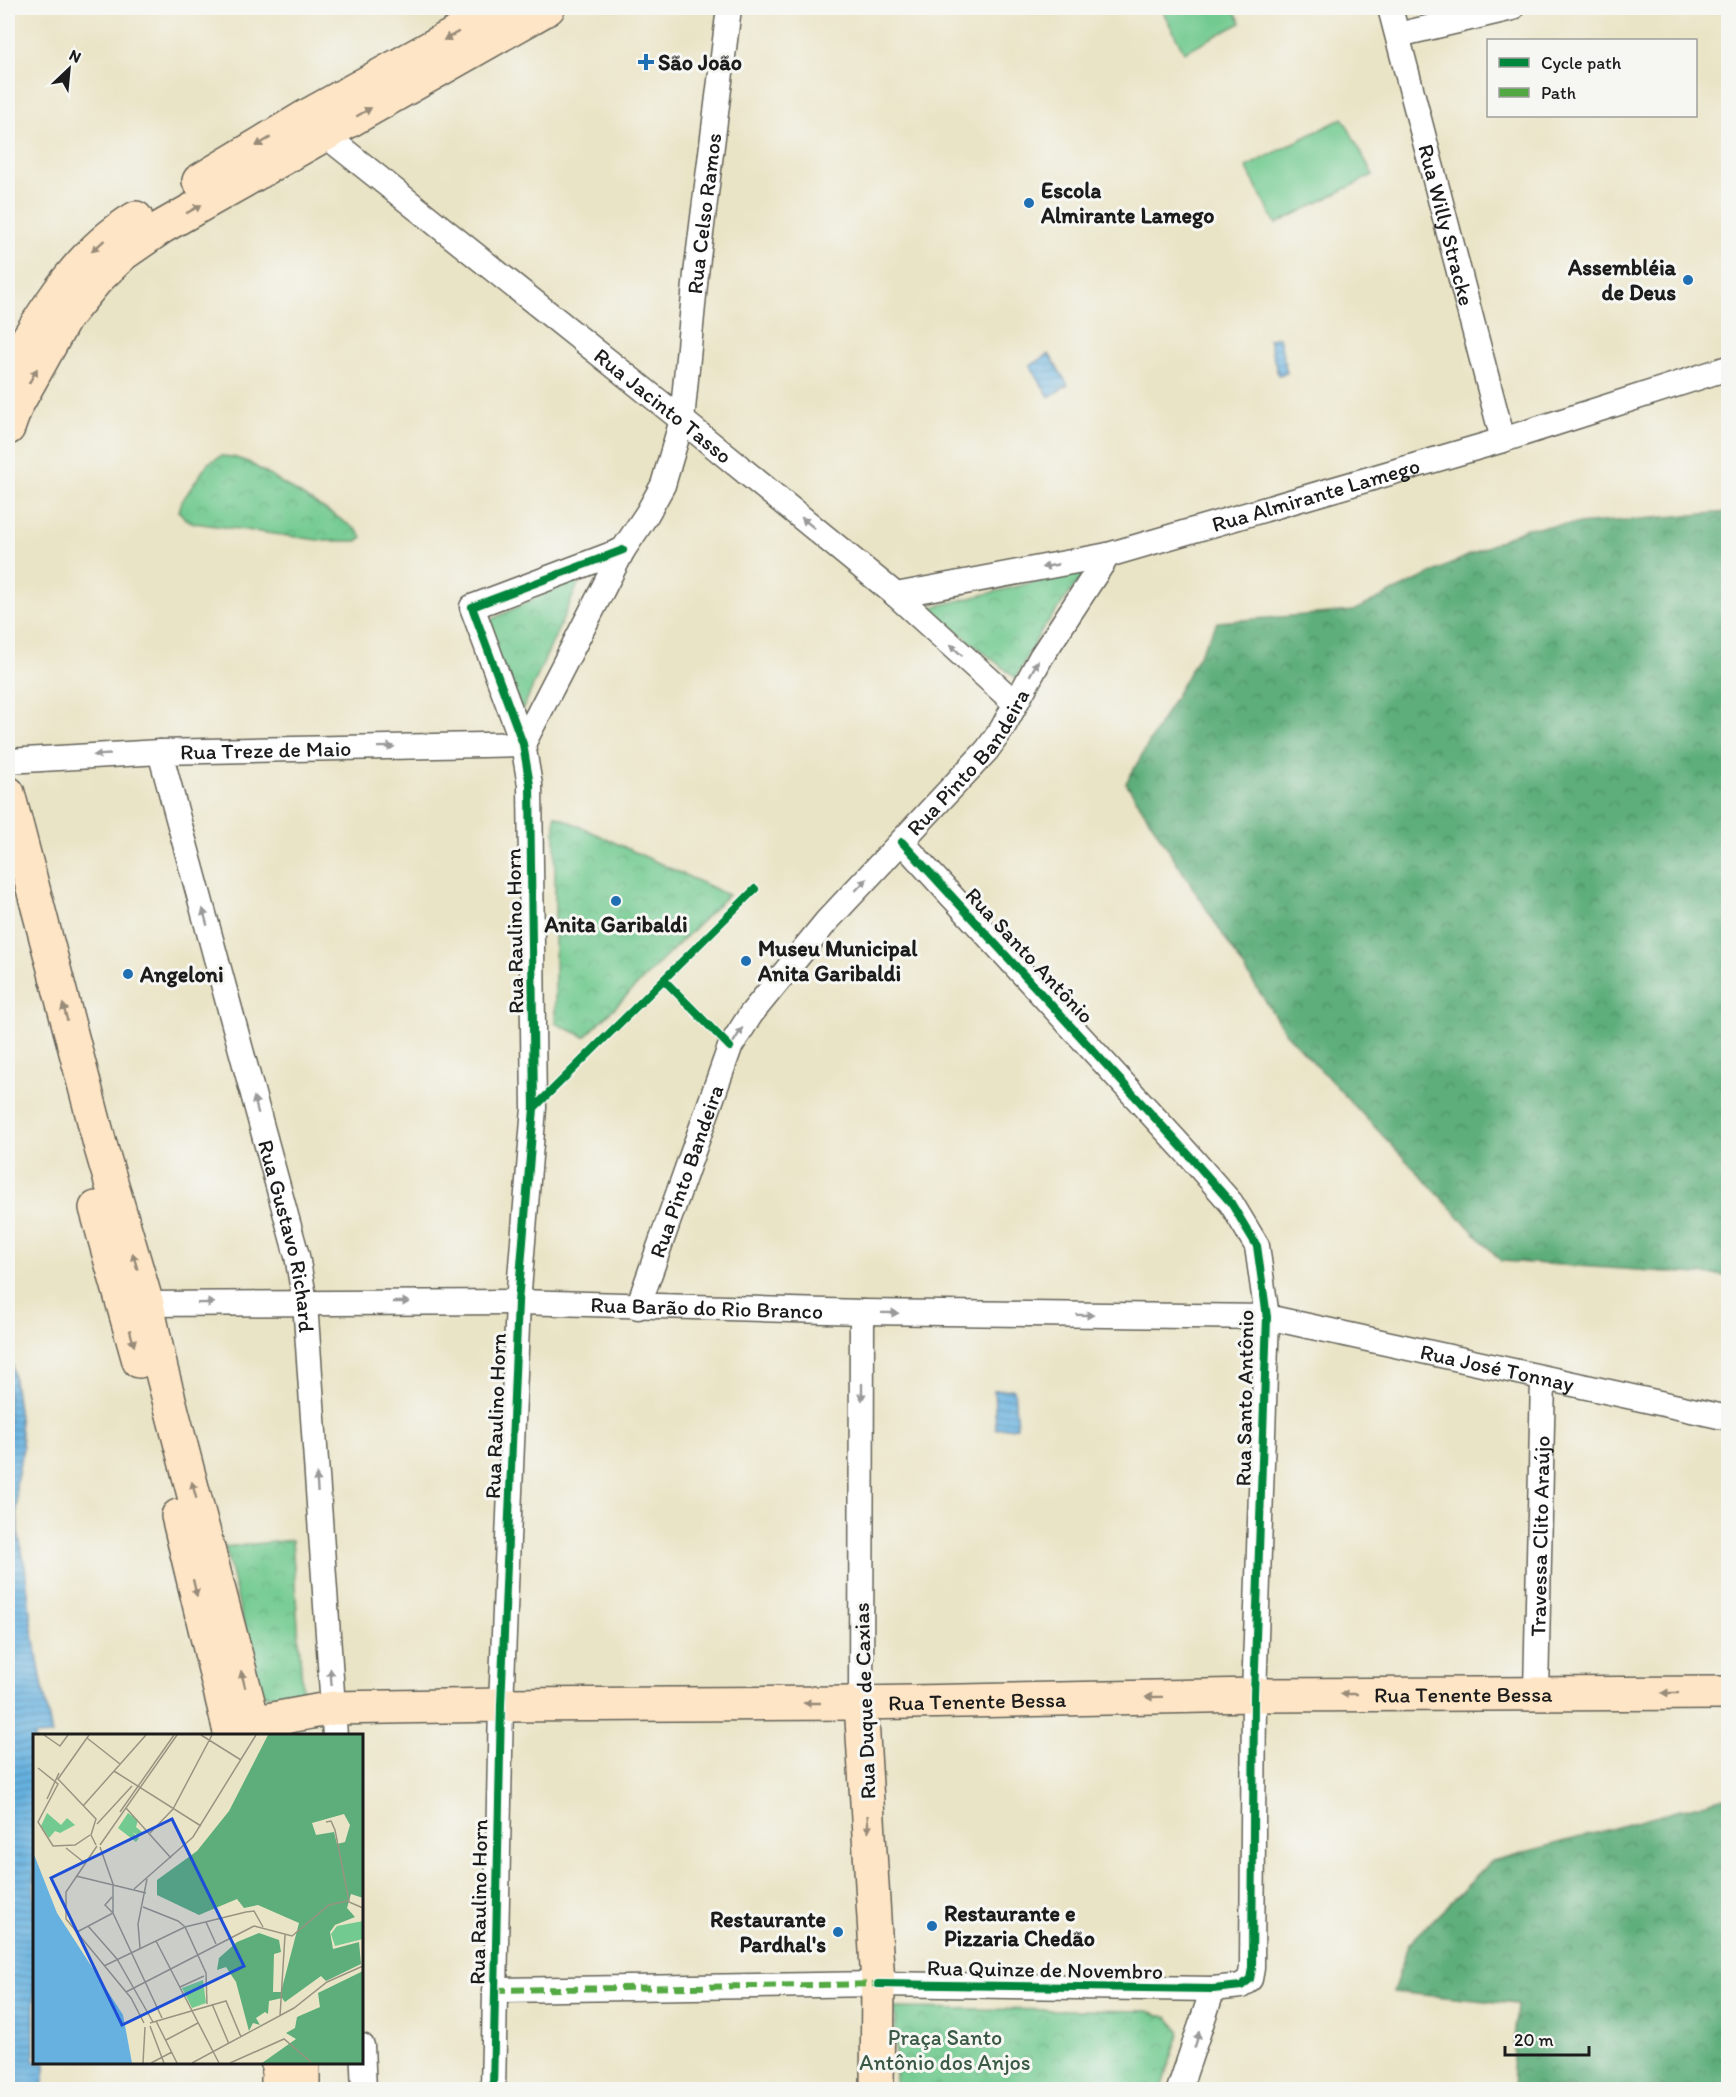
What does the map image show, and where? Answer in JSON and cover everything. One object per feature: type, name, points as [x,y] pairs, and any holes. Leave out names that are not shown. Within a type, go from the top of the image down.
[{"type":"main road","points":[[8,428],[16,406],[65,318],[97,279],[123,254],[316,125],[486,19],[548,8]]},
{"type":"main road","points":[[8,371],[45,310],[75,270],[99,244],[132,220],[316,125]]},
{"type":"main road","points":[[8,793],[77,1099]]},
{"type":"main road","points":[[8,876],[77,1099],[101,1148],[136,1306],[162,1369],[198,1549],[243,1730]]},
{"type":"main road","name":"Rua Tenente Bessa","points":[[243,1730],[501,1705],[861,1703],[1536,1692],[1728,1693]]},
{"type":"main road","name":"Rua Duque de Caxias","points":[[861,1703],[878,1984],[877,2090]]},
{"type":"main road","points":[[278,2064],[278,2090]]},
{"type":"main road","points":[[303,2064],[303,2090]]},
{"type":"street","name":"Rua Celso Ramos","points":[[682,420],[696,274],[729,8]]},
{"type":"street","name":"Rua Willy Stracke","points":[[1390,8],[1503,440]]},
{"type":"street","points":[[1398,36],[1512,8]]},
{"type":"street","name":"Rua Jacinto Tasso","points":[[316,125],[896,595],[1015,703]]},
{"type":"street","name":"Rua Almirante Lamego","points":[[896,595],[1108,555],[1503,440],[1728,368]]},
{"type":"street","points":[[523,744],[622,550],[647,514],[663,485],[682,420]]},
{"type":"street","name":"Rua Raulino Horn","points":[[493,2090],[501,1705],[518,1302],[534,1108],[530,785],[523,744],[472,608],[622,550]]},
{"type":"street","name":"Rua Pinto Bandeira","points":[[638,1307],[730,1047],[776,981],[826,922],[987,750],[1002,729],[1041,657],[1108,555]]},
{"type":"street","name":"Rua Treze de Maio","points":[[8,761],[160,752],[523,744]]},
{"type":"street","name":"Rua Gustavo Richard","points":[[160,752],[294,1245],[305,1302],[334,1722]]},
{"type":"street","name":"Rua Santo Antônio","points":[[902,842],[1231,1203],[1257,1246],[1267,1317],[1254,1695],[1252,1968],[1250,1978],[1240,1986],[1212,1989]]},
{"type":"street","name":"Rua Barão do Rio Branco","points":[[136,1306],[305,1302],[518,1302],[862,1312],[1267,1317]]},
{"type":"street","name":"Rua Duque de Caxias","points":[[861,1703],[862,1312]]},
{"type":"street","name":"Rua José Tonnay","points":[[1267,1317],[1728,1418]]},
{"type":"street","name":"Travessa Clito Araújo","points":[[1536,1692],[1543,1378]]},
{"type":"street","name":"Rua Quinze de Novembro","points":[[494,1990],[878,1984],[1212,1989]]},
{"type":"street","points":[[1179,2090],[1212,1989]]},
{"type":"street","points":[[363,2064],[364,2090]]},
{"type":"green space","points":[[1161,8],[1233,8],[1241,23],[1184,52]]},
{"type":"green space","points":[[1343,118],[1373,175],[1276,224],[1246,167]]},
{"type":"green space","points":[[221,456],[248,462],[337,517],[358,531],[362,537],[358,541],[325,541],[194,523],[185,519],[179,511],[182,501],[208,463]]},
{"type":"green space","points":[[1728,512],[1728,1276],[1501,1261],[1285,1032],[1126,783],[1218,622],[1353,611],[1526,528]]},
{"type":"green space","points":[[1084,570],[1082,577],[1041,631],[1016,678],[928,608]]},
{"type":"green space","points":[[582,576],[522,711],[484,623]]},
{"type":"green space","points":[[555,815],[728,895],[585,1037],[555,1023]]},
{"type":"green space","points":[[292,1540],[303,1697],[261,1695],[225,1547]]},
{"type":"green space","points":[[1728,1797],[1728,2089],[1517,2089],[1512,2068],[1517,2004],[1393,1992],[1408,1945],[1492,1861]]},
{"type":"green space","name":"Praça Santo Antônio dos Anjos","points":[[895,2008],[1148,2011],[1168,2018],[1180,2031],[1161,2089],[896,2089]]},
{"type":"water","points":[[1279,337],[1287,373],[1278,375],[1269,339]]},
{"type":"water","points":[[1049,354],[1068,385],[1049,397],[1030,366]]},
{"type":"water","points":[[8,1333],[23,1448],[16,1483],[18,1532],[25,1566],[32,1629],[52,1734],[33,1734],[33,2064],[46,2064],[42,2090],[8,2089]]},
{"type":"water","points":[[1014,1389],[1017,1427],[996,1429],[994,1390]]},
{"type":"marked path","points":[[494,1990],[878,1984]]},
{"type":"cycle path","points":[[493,2090],[501,1705],[518,1302],[534,1108],[530,785],[523,744],[472,607],[623,550]]},
{"type":"cycle path","points":[[878,1984],[1213,1989],[1241,1986],[1250,1979],[1252,1968],[1254,1695],[1267,1317],[1257,1246],[1231,1203],[902,842]]},
{"type":"cycle path","points":[[534,1108],[755,889]]},
{"type":"cycle path","points":[[664,980],[730,1047]]},
{"type":"place","name":"São João","points":[[646,62]]},
{"type":"place","name":"Escola Almirante Lamego","points":[[1029,203]]},
{"type":"place","name":"Assembléia de Deus","points":[[1688,280]]},
{"type":"place","name":"Anita Garibaldi","points":[[616,901]]},
{"type":"place","name":"Museu Municipal Anita Garibaldi","points":[[746,961]]},
{"type":"place","name":"Angeloni","points":[[128,974]]},
{"type":"place","name":"Restaurante e Pizzaria Chedão","points":[[932,1926]]},
{"type":"place","name":"Restaurante Pardhal's","points":[[838,1932]]}]
